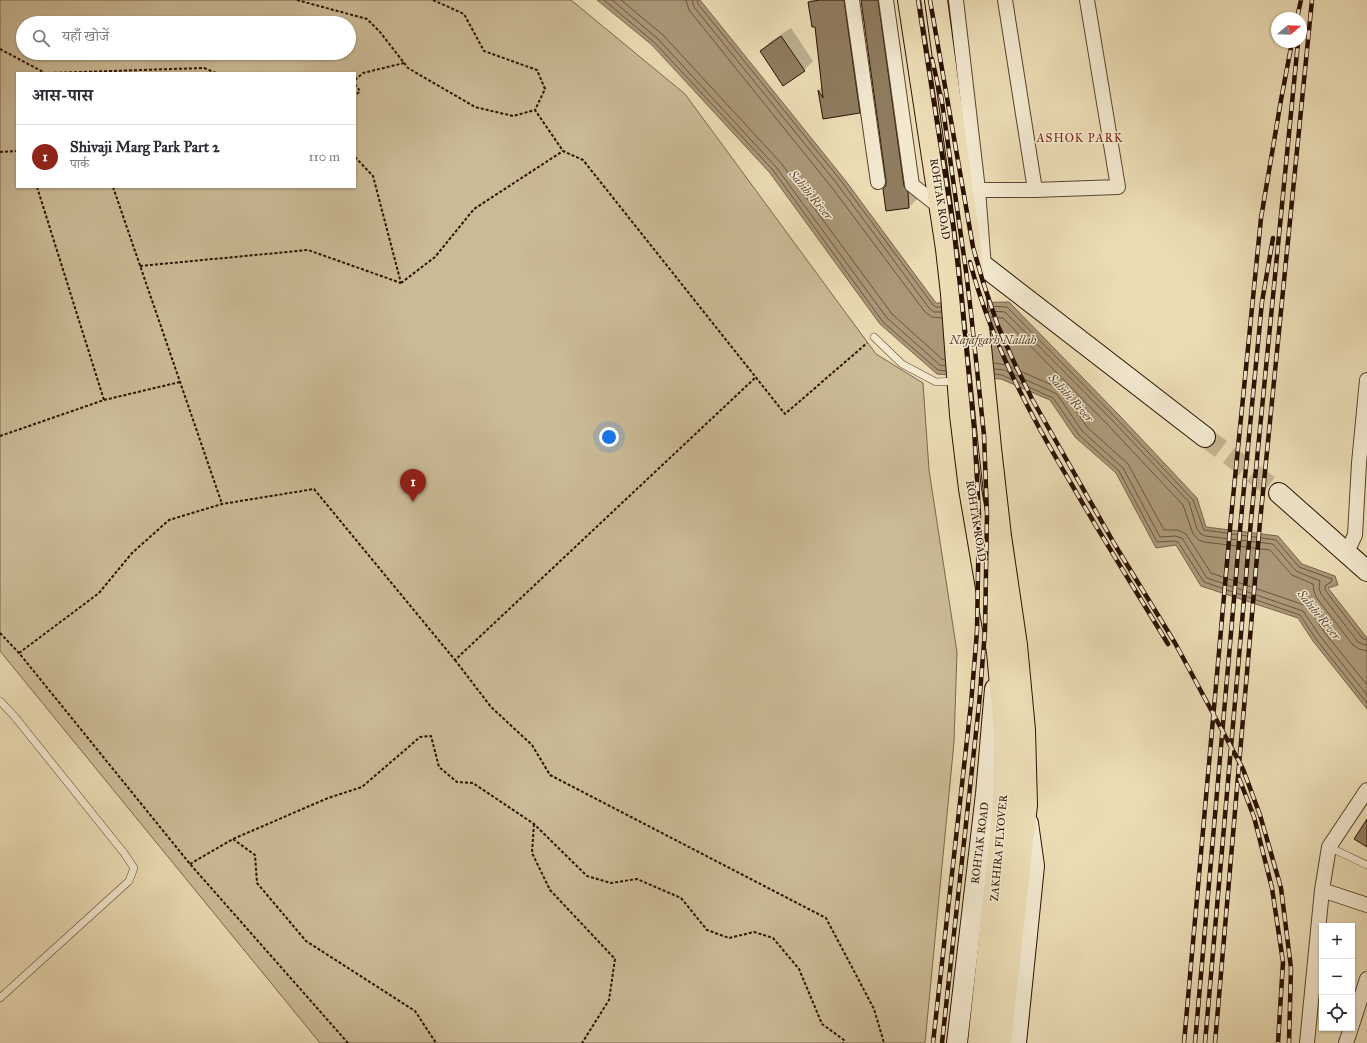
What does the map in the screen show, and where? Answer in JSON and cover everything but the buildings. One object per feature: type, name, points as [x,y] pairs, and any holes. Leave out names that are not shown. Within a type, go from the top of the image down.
[{"type":"main road","name":"ROHTAK ROAD","points":[[910,0],[947,249],[961,414],[970,489],[998,652],[986,794],[957,1043]]},
{"type":"main road","name":"ROHTAK ROAD","points":[[936,0],[978,262],[975,297],[983,381],[1000,536],[1016,645],[1024,730],[1026,805],[1034,866],[1016,1043]]},
{"type":"main road","points":[[978,262],[1205,438]]},
{"type":"main road","points":[[1279,493],[1367,571]]},
{"type":"main road","name":"ZAKHIRA FLYOVER","points":[[979,1043],[1004,804],[1005,730],[998,652]]},
{"type":"main road","name":"ZAKHIRA FLYOVER","points":[[1000,1043],[1026,805]]},
{"type":"street","points":[[852,0],[878,182]]},
{"type":"street","points":[[886,0],[912,184],[941,208]]},
{"type":"street","points":[[956,0],[978,190],[978,262]]},
{"type":"street","points":[[1005,0],[1035,190]]},
{"type":"street","points":[[978,190],[1035,190],[1118,187],[1087,0]]},
{"type":"street","points":[[1347,552],[1355,536],[1363,465],[1367,380]]},
{"type":"street","points":[[1308,1043],[1322,890],[1329,847],[1367,790]]},
{"type":"street","points":[[1322,890],[1367,905]]},
{"type":"street","points":[[1355,1015],[1367,979]]},
{"type":"street","points":[[1346,1043],[1350,1031]]},
{"type":"lane","points":[[874,337],[902,364],[936,382],[959,381]]},
{"type":"lane","points":[[0,701],[15,717],[124,853],[134,868],[129,881],[0,998]]},
{"type":"lane","points":[[1329,847],[1367,865]]},
{"type":"path","points":[[297,0],[356,16]]},
{"type":"path","points":[[356,16],[367,19],[380,32],[408,68],[475,107],[513,116],[535,110],[545,89],[537,70],[484,51],[464,14],[433,0]]},
{"type":"path","points":[[0,49],[16,58]]},
{"type":"path","points":[[21,60],[43,72]]},
{"type":"path","points":[[356,79],[363,73],[404,63]]},
{"type":"path","points":[[80,72],[204,68],[214,72]]},
{"type":"path","points":[[356,85],[360,91],[356,95]]},
{"type":"path","points":[[535,110],[564,151],[583,160],[785,414],[874,337]]},
{"type":"path","points":[[0,152],[16,151]]},
{"type":"path","points":[[401,283],[435,257],[474,209],[564,151]]},
{"type":"path","points":[[356,158],[373,176],[401,283]]},
{"type":"path","points":[[37,188],[104,400]]},
{"type":"path","points":[[113,188],[222,504]]},
{"type":"path","points":[[140,266],[308,250],[401,283]]},
{"type":"path","points":[[455,660],[756,378]]},
{"type":"path","points":[[0,436],[104,400],[180,382]]},
{"type":"path","points":[[19,653],[99,593],[132,553],[169,520],[222,504],[314,489],[455,660],[491,707],[532,745],[550,775],[826,918],[874,1009],[884,1043]]},
{"type":"path","points":[[0,633],[19,653],[190,864],[348,1043]]},
{"type":"path","points":[[190,864],[233,839],[328,798],[362,787],[420,737],[431,736],[439,767],[457,782],[472,783],[534,824],[587,876],[611,883],[637,879],[681,898],[707,930],[729,938],[754,932],[773,938],[799,968],[822,1024],[844,1040],[843,1043]]},
{"type":"path","points":[[534,824],[532,853],[550,890],[615,959],[609,1000],[582,1043]]},
{"type":"path","points":[[233,839],[255,855],[257,883],[306,941],[415,1011],[436,1043]]},
{"type":"shaded area","points":[[0,0],[571,0],[685,94],[876,354],[923,383],[929,470],[957,652],[954,742],[925,1043],[320,1043],[0,651]]},
{"type":"water","points":[[597,0],[700,0],[845,180],[936,303],[1009,302],[1197,498],[1206,527],[1278,536],[1302,564],[1335,576],[1338,585],[1328,588],[1367,638],[1367,709],[1313,641],[1298,618],[1201,586],[1176,545],[1156,548],[1116,473],[1075,437],[1050,400],[1001,379],[937,374],[880,324],[770,173],[652,45]]},
{"type":"tunnel","points":[[1205,437],[1279,493]]},
{"type":"railway","points":[[918,0],[954,232],[974,428],[979,514],[977,631],[971,704],[933,1043]]},
{"type":"railway","points":[[930,0],[973,247],[998,326],[1032,399],[1115,545],[1175,643],[1243,769],[1260,815],[1281,888],[1291,968],[1289,1043]]},
{"type":"railway","points":[[1298,12],[1301,0]]},
{"type":"railway","points":[[1215,1043],[1260,522],[1312,0]]},
{"type":"railway","points":[[1184,1043],[1231,518],[1261,218],[1291,48]]},
{"type":"railway","points":[[1205,1043],[1251,520],[1297,48]]},
{"type":"railway","points":[[932,59],[941,98]]},
{"type":"railway","points":[[941,95],[971,313],[984,435],[987,514],[985,631],[979,705],[942,1043]]},
{"type":"railway","points":[[1195,1043],[1241,519],[1262,302],[1273,238]]},
{"type":"railway","points":[[970,262],[979,292],[1000,349],[1027,405],[1056,459],[1168,644]]},
{"type":"railway","points":[[1239,778],[1254,817],[1272,888],[1283,962],[1278,1043]]},
{"type":"place","name":"Shivaji Marg Park Part 2","points":[[413,502]]},
{"type":"district","name":"ASHOK PARK","points":[[1080,138]]},
{"type":"water label","name":"Sahibi River","points":[[811,195]]},
{"type":"water label","name":"Najafgarh Nallah","points":[[993,340]]},
{"type":"water label","name":"Sahibi River","points":[[1071,398]]},
{"type":"water label","name":"Sahibi River","points":[[1319,615]]}]
